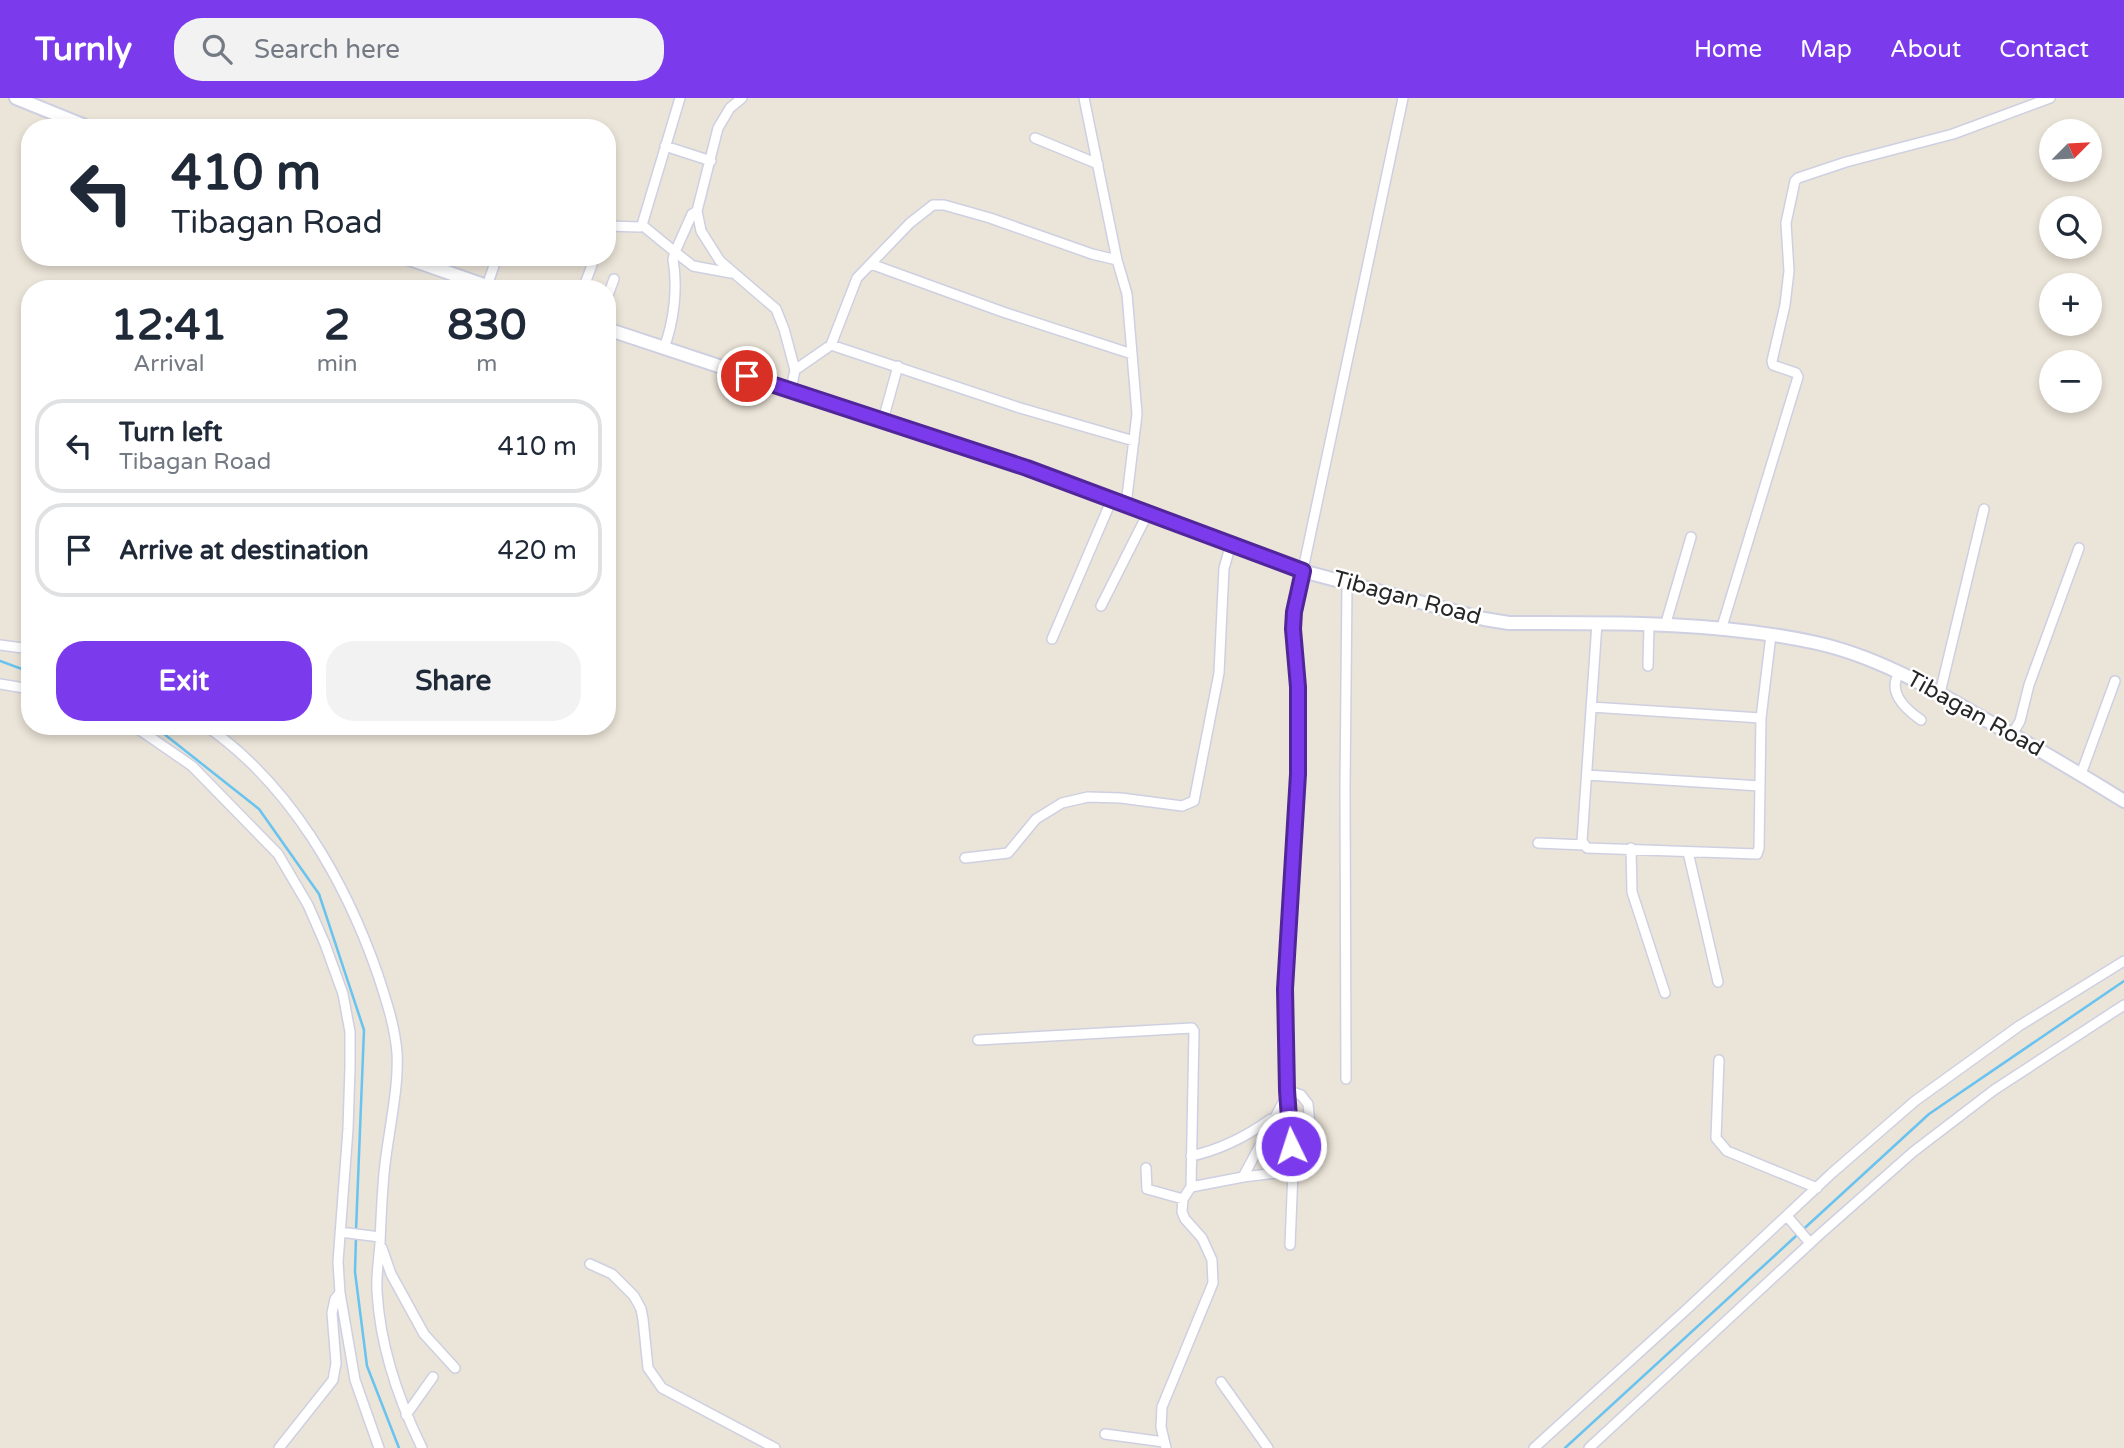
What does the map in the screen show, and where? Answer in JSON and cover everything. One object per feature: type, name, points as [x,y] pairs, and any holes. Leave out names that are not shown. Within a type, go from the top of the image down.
[{"type":"main road","points":[[16,98],[68,119]]},
{"type":"main road","points":[[430,266],[471,280]]},
{"type":"main road","name":"Tibagan Road","points":[[616,332],[1027,468],[1303,571],[1484,619],[1509,623],[1597,623],[1721,630],[1813,642],[1852,653],[1900,672],[1940,693],[2124,801]]},
{"type":"street","points":[[642,225],[680,98]]},
{"type":"street","points":[[742,98],[730,108],[718,128],[697,211],[701,231],[720,261],[776,309],[795,370],[791,390]]},
{"type":"street","points":[[1084,98],[1117,260],[1128,295],[1136,414],[1126,505]]},
{"type":"street","points":[[1290,1245],[1293,1171],[1287,1092],[1285,989],[1298,774],[1298,687],[1294,612],[1403,98]]},
{"type":"street","points":[[1721,630],[1798,377],[1796,373],[1772,362],[1788,286],[1786,223],[1792,185],[1798,178],[1846,162],[1953,134],[2050,98]]},
{"type":"street","points":[[1035,138],[1098,164]]},
{"type":"street","points":[[665,146],[710,161]]},
{"type":"street","points":[[795,370],[831,345],[852,287],[871,264],[910,223],[938,204],[990,218],[1092,254],[1117,260]]},
{"type":"street","points":[[664,348],[673,317],[673,259],[692,214],[697,211]]},
{"type":"street","points":[[616,226],[642,225]]},
{"type":"street","points":[[642,225],[693,267],[736,275]]},
{"type":"street","points":[[871,264],[1003,312],[1132,354]]},
{"type":"street","points":[[831,345],[1017,407],[1134,441]]},
{"type":"street","points":[[883,420],[898,366]]},
{"type":"street","points":[[1052,639],[1112,499]]},
{"type":"street","points":[[1940,693],[1984,509]]},
{"type":"street","points":[[1101,606],[1148,513]]},
{"type":"street","points":[[1665,626],[1691,537]]},
{"type":"street","points":[[965,858],[1008,853],[1036,819],[1071,800],[1088,797],[1121,798],[1182,806],[1194,801],[1219,673],[1224,568],[1231,544]]},
{"type":"street","points":[[2012,735],[2020,721],[2029,685],[2079,548]]},
{"type":"street","points":[[1346,1079],[1347,583]]},
{"type":"street","points":[[1584,845],[1582,841],[1597,623]]},
{"type":"street","points":[[1648,666],[1649,625]]},
{"type":"street","points":[[1538,843],[1584,845],[1587,848],[1757,853],[1762,718],[1771,635]]},
{"type":"street","points":[[0,646],[21,648]]},
{"type":"street","points":[[1900,672],[1894,680],[1894,688],[1902,705],[1921,720]]},
{"type":"street","points":[[2081,774],[2115,681]]},
{"type":"street","points":[[0,684],[21,688]]},
{"type":"street","points":[[1591,707],[1762,718]]},
{"type":"street","points":[[147,735],[192,766],[278,854],[308,905],[343,994],[350,1032],[343,1232],[338,1262],[340,1293],[355,1380],[379,1448]]},
{"type":"street","points":[[217,735],[246,758],[300,820],[326,859],[355,916],[392,1023],[397,1054],[384,1167],[377,1290],[388,1360],[406,1415],[422,1448]]},
{"type":"street","points":[[1587,775],[1760,786]]},
{"type":"street","points":[[1631,848],[1632,892],[1665,993]]},
{"type":"street","points":[[1688,852],[1718,982]]},
{"type":"street","points":[[1534,1448],[1915,1101],[2019,1026],[2124,961]]},
{"type":"street","points":[[1589,1448],[1808,1241],[1913,1153],[1994,1090],[2124,1005]]},
{"type":"street","points":[[978,1040],[1191,1027],[1194,1031],[1191,1187],[1183,1199],[1182,1212],[1202,1238],[1212,1259],[1213,1283],[1162,1407],[1161,1427],[1165,1445],[1105,1434]]},
{"type":"street","points":[[1719,1060],[1716,1138],[1719,1143],[1727,1151],[1817,1188]]},
{"type":"street","points":[[1243,1177],[1287,1092]]},
{"type":"street","points":[[1191,1187],[1311,1168],[1315,1162],[1308,1104],[1301,1095],[1287,1092]]},
{"type":"street","points":[[1191,1156],[1250,1134],[1276,1116]]},
{"type":"street","points":[[1146,1168],[1147,1189],[1183,1199]]},
{"type":"street","points":[[1789,1218],[1808,1241]]},
{"type":"street","points":[[343,1232],[380,1239]]},
{"type":"street","points":[[380,1239],[391,1274],[424,1334],[455,1368]]},
{"type":"street","points":[[590,1264],[612,1274],[634,1296],[641,1309],[648,1367],[662,1388],[775,1448]]},
{"type":"street","points":[[279,1448],[333,1380],[335,1363],[332,1313],[335,1299],[340,1293]]},
{"type":"street","points":[[406,1415],[433,1377]]},
{"type":"street","points":[[1221,1382],[1268,1448]]},
{"type":"waterway","points":[[0,661],[21,669]]},
{"type":"waterway","points":[[165,735],[259,809],[319,894],[364,1030],[356,1230]]},
{"type":"waterway","points":[[1565,1448],[1929,1114],[2124,981]]},
{"type":"waterway","points":[[356,1237],[355,1272],[367,1366],[399,1448]]},
{"type":"route","points":[[747,376],[1027,468],[1303,571],[1293,629],[1298,687],[1298,774],[1285,989],[1291,1146]]}]
